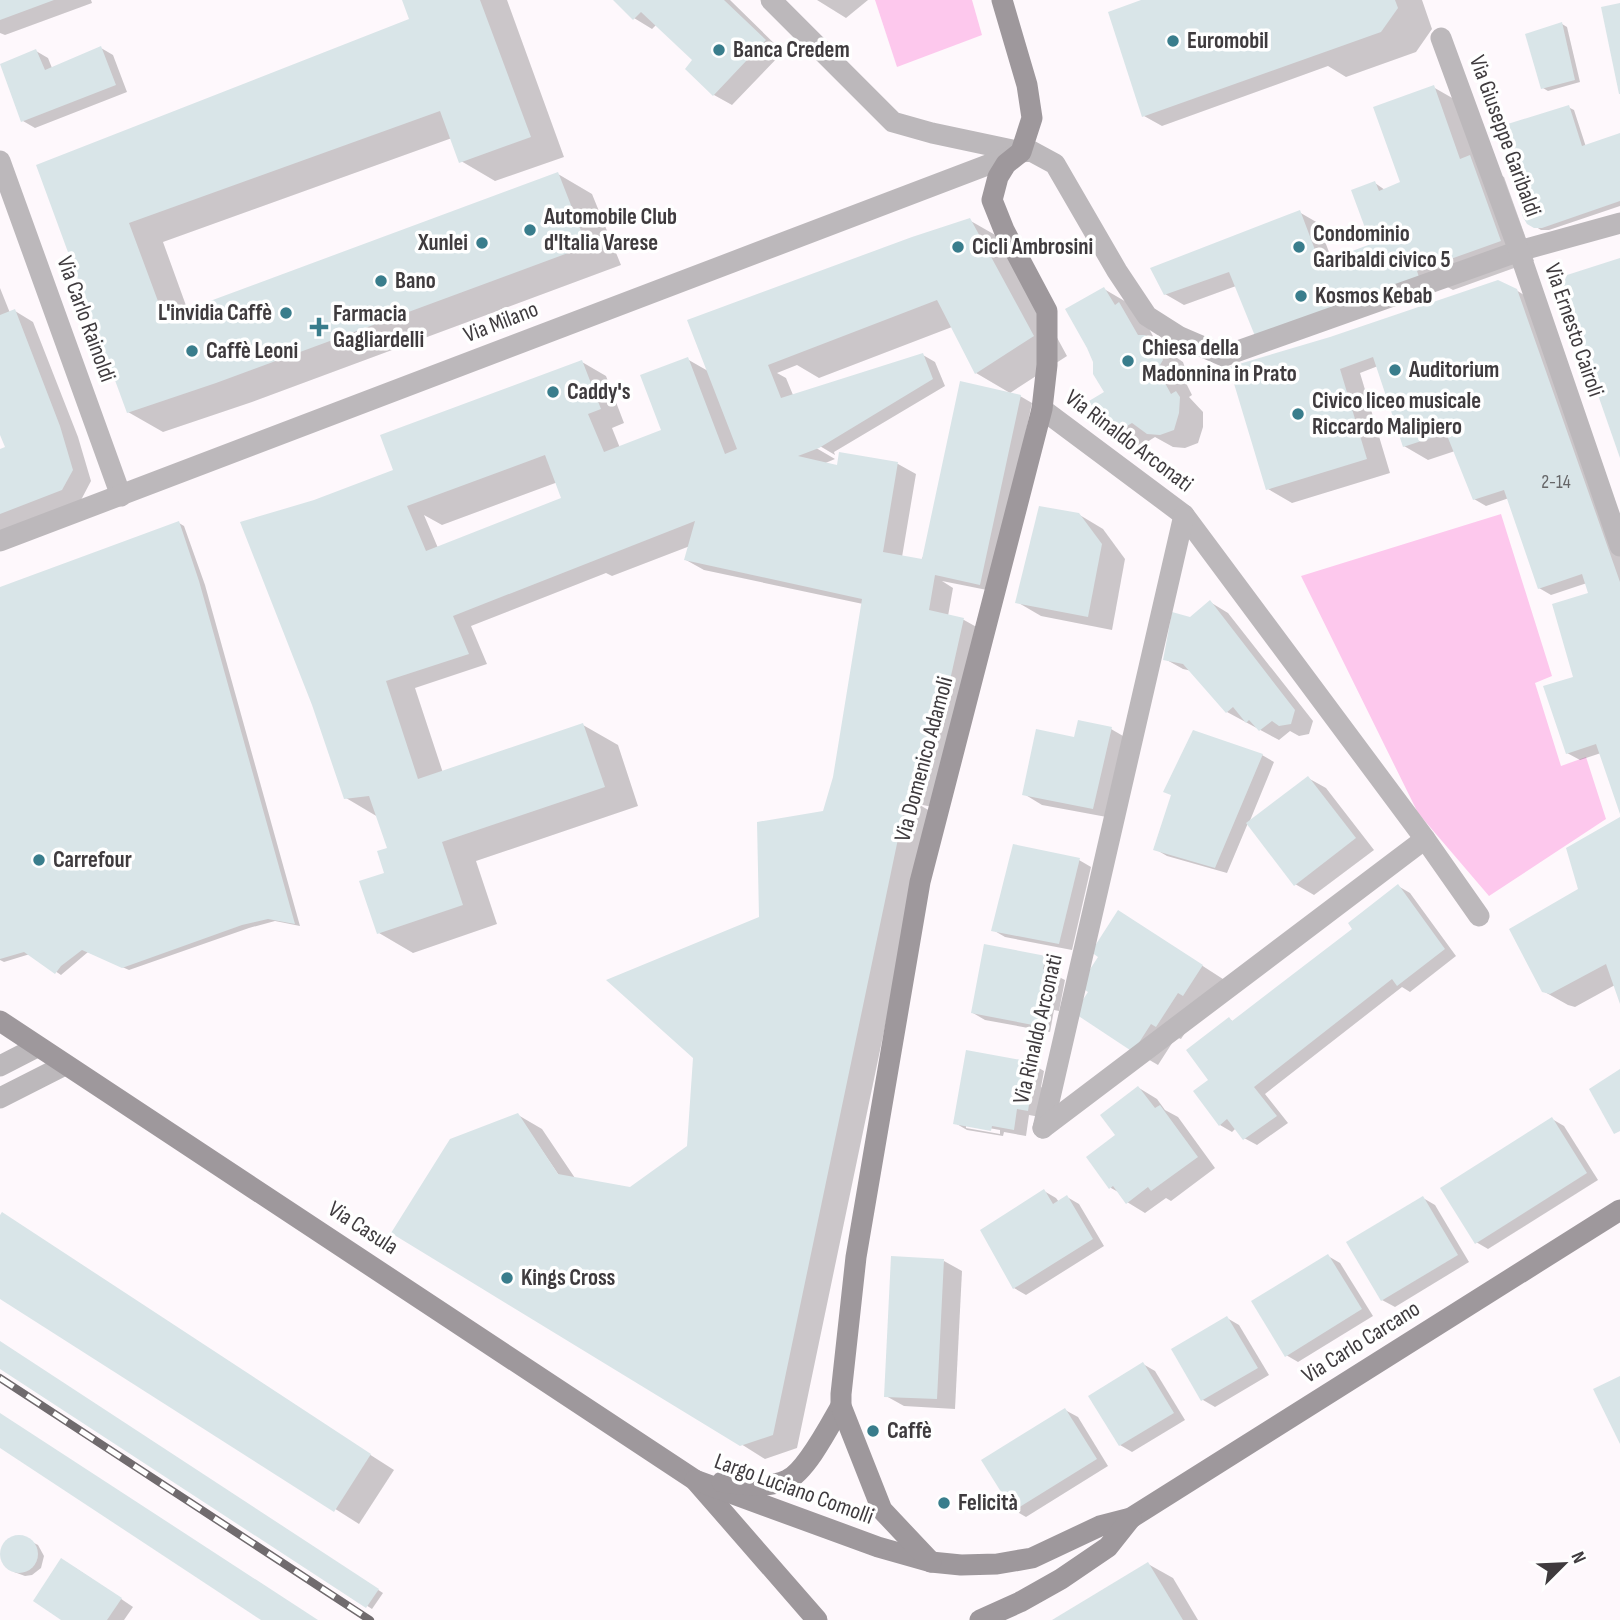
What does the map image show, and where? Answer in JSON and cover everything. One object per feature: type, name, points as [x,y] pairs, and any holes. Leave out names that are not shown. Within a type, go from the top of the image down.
[{"type":"main road","points":[[1002,0],[1027,85],[1032,118],[1021,152]]},
{"type":"main road","name":"Via Domenico Adamoli","points":[[695,1480],[757,1485],[788,1480],[810,1458],[841,1406],[856,1257],[920,882],[1042,409],[1047,365],[1047,311],[1004,230],[992,200],[998,177],[1006,164],[1021,152]]},
{"type":"main road","name":"Via Casula","points":[[3,1027],[65,1065],[695,1480]]},
{"type":"main road","name":"Via Carlo Carcano","points":[[931,1562],[997,1564],[1032,1558],[1100,1526],[1131,1518],[1620,1210]]},
{"type":"main road","name":"Via Domenico Adamoli","points":[[841,1406],[882,1510],[931,1562]]},
{"type":"main road","name":"Largo Luciano Comolli","points":[[695,1480],[878,1548],[931,1562]]},
{"type":"main road","name":"Largo Luciano Comolli","points":[[695,1480],[817,1620]]},
{"type":"main road","name":"Via Carlo Carcano","points":[[980,1620],[1020,1602],[1098,1554],[1108,1547],[1131,1518]]},
{"type":"street","name":"Via Giuseppe Garibaldi","points":[[771,0],[893,122],[1021,152],[1031,151],[1055,164],[1117,271],[1147,316],[1180,337],[1224,356],[1519,251],[1620,223]]},
{"type":"street","name":"Via Giuseppe Garibaldi","points":[[1441,38],[1519,251]]},
{"type":"street","name":"Via Milano","points":[[0,541],[1021,152]]},
{"type":"street","name":"Via Carlo Rainoldi","points":[[0,161],[121,496]]},
{"type":"street","name":"Via Ernesto Cairoli","points":[[1519,251],[1620,546]]},
{"type":"street","name":"Via Rinaldo Arconati","points":[[1042,409],[1184,516],[1425,839],[1479,916]]},
{"type":"street","name":"Via Rinaldo Arconati","points":[[1184,516],[1043,1128],[1425,839]]},
{"type":"street","points":[[0,1066],[37,1047]]},
{"type":"street","points":[[0,1098],[65,1065]]},
{"type":"shaded area","points":[[875,0],[972,0],[982,35],[897,67]]},
{"type":"shaded area","points":[[1501,514],[1552,676],[1535,683],[1561,766],[1586,757],[1606,819],[1489,896],[1418,813],[1301,576]]},
{"type":"building","points":[[0,0],[54,0],[0,20]]},
{"type":"building","points":[[402,0],[480,0],[531,137],[459,163],[440,111],[129,223],[165,320],[558,172],[587,246],[216,383],[127,413],[36,165],[409,19]]},
{"type":"building","name":"Banca Credem","points":[[613,0],[724,0],[766,40],[713,96],[685,69],[692,60],[641,12],[633,20]]},
{"type":"building","points":[[1141,0],[1395,0],[1398,8],[1381,32],[1142,117],[1108,12]]},
{"type":"building","points":[[1620,3],[1620,94],[1619,94],[1601,7]]},
{"type":"building","points":[[1562,22],[1575,80],[1541,89],[1525,34]]},
{"type":"building","points":[[101,46],[116,85],[21,122],[0,64],[36,49],[45,70]]},
{"type":"building","points":[[1434,85],[1460,159],[1470,155],[1501,241],[1417,271],[1419,277],[1255,336],[1229,272],[1164,295],[1150,268],[1300,210],[1320,263],[1371,244],[1351,190],[1375,181],[1379,191],[1400,182],[1373,107]]},
{"type":"building","points":[[1569,105],[1582,146],[1620,133],[1620,201],[1542,228],[1534,228],[1527,224],[1523,217],[1498,127]]},
{"type":"building","points":[[970,218],[1034,336],[975,374],[937,300],[768,365],[781,398],[923,353],[933,379],[819,448],[798,456],[837,465],[839,452],[898,462],[883,552],[922,559],[960,381],[1021,395],[980,585],[935,575],[929,610],[964,618],[923,800],[907,796],[773,1435],[740,1446],[391,1233],[450,1139],[518,1113],[558,1174],[630,1187],[687,1146],[693,1058],[606,980],[759,917],[757,822],[823,811],[833,777],[862,599],[684,560],[695,521],[453,616],[469,654],[386,681],[418,779],[583,723],[605,787],[442,842],[463,905],[377,934],[359,881],[384,873],[377,851],[387,848],[369,796],[344,799],[312,705],[240,522],[314,500],[393,470],[380,435],[582,360],[601,409],[588,414],[604,452],[661,430],[640,375],[688,357],[725,454],[737,449],[687,320]],"holes":[[[545,455],[561,498],[426,551],[407,506]]]},
{"type":"building","points":[[1620,258],[1620,458],[1561,289],[1567,275]]},
{"type":"building","points":[[1498,280],[1517,289],[1620,582],[1620,814],[1596,744],[1566,754],[1543,686],[1573,677],[1552,604],[1588,593],[1582,574],[1538,589],[1504,490],[1473,500],[1446,433],[1403,447],[1373,357],[1340,369],[1367,459],[1266,490],[1229,367],[1330,337]]},
{"type":"building","name":"Chiesa della Madonnina in Prato","points":[[1104,287],[1115,305],[1119,302],[1138,335],[1145,335],[1159,347],[1163,360],[1160,365],[1168,381],[1165,383],[1171,394],[1176,391],[1180,397],[1174,430],[1160,435],[1147,434],[1132,423],[1110,436],[1089,401],[1104,392],[1093,374],[1093,362],[1087,348],[1065,309]]},
{"type":"building","points":[[15,309],[60,426],[73,470],[62,490],[0,514],[0,449],[5,447],[0,435],[0,315]]},
{"type":"building","points":[[1039,506],[1079,513],[1102,544],[1088,617],[1015,603]]},
{"type":"building","points":[[179,521],[199,581],[295,924],[268,919],[242,925],[122,968],[82,950],[55,974],[24,952],[0,959],[0,587]]},
{"type":"building","points":[[1210,600],[1295,710],[1291,724],[1279,726],[1272,721],[1259,731],[1249,720],[1246,723],[1233,707],[1226,713],[1183,664],[1163,660],[1172,612],[1190,617]]},
{"type":"building","points":[[1078,720],[1112,727],[1093,809],[1022,795],[1036,729],[1074,737]]},
{"type":"building","points":[[1193,730],[1263,754],[1215,868],[1153,850],[1171,795],[1163,792]]},
{"type":"building","points":[[1308,776],[1356,838],[1294,886],[1246,823]]},
{"type":"building","points":[[1620,817],[1620,1004],[1606,964],[1550,994],[1542,992],[1509,929],[1578,889],[1566,848]]},
{"type":"building","points":[[1013,844],[1080,858],[1059,944],[991,931]]},
{"type":"building","points":[[1398,884],[1445,949],[1397,986],[1392,979],[1254,1087],[1277,1116],[1243,1140],[1227,1119],[1219,1126],[1193,1091],[1208,1080],[1186,1050],[1229,1017],[1232,1021],[1352,929],[1348,923]]},
{"type":"building","points":[[1118,910],[1203,965],[1183,996],[1178,993],[1156,1027],[1151,1024],[1133,1052],[1074,1013],[1088,992],[1079,986],[1098,957],[1091,952]]},
{"type":"building","points":[[984,944],[1046,956],[1043,969],[1054,972],[1047,1005],[1042,1004],[1038,1026],[971,1013]]},
{"type":"building","points":[[966,1050],[1032,1062],[1029,1080],[1033,1080],[1028,1111],[1017,1109],[1014,1130],[992,1126],[991,1131],[953,1124]]},
{"type":"building","points":[[1620,1069],[1620,1131],[1614,1134],[1589,1089]]},
{"type":"building","points":[[1138,1086],[1155,1108],[1160,1105],[1198,1157],[1151,1191],[1148,1187],[1126,1204],[1113,1186],[1109,1189],[1086,1157],[1115,1135],[1100,1115]]},
{"type":"building","points":[[1552,1117],[1587,1173],[1475,1244],[1440,1188]]},
{"type":"building","points":[[1044,1189],[1053,1204],[1067,1195],[1093,1239],[1013,1289],[980,1230]]},
{"type":"building","points":[[1423,1196],[1458,1255],[1381,1301],[1346,1242]]},
{"type":"building","points":[[2,1212],[371,1454],[334,1512],[0,1299]]},
{"type":"building","points":[[1328,1254],[1362,1309],[1285,1357],[1251,1301]]},
{"type":"building","points":[[891,1256],[944,1259],[937,1399],[884,1397]]},
{"type":"building","points":[[1227,1316],[1258,1368],[1201,1401],[1171,1349]]},
{"type":"building","points":[[0,1341],[379,1589],[366,1608],[0,1369]]},
{"type":"building","points":[[1143,1362],[1174,1413],[1119,1446],[1088,1396]]},
{"type":"building","points":[[1620,1376],[1620,1444],[1593,1389]]},
{"type":"building","points":[[1065,1408],[1097,1459],[1013,1511],[981,1460]]},
{"type":"building","points":[[0,1413],[318,1620],[261,1620],[0,1448]]},
{"type":"building","points":[[19,1535],[33,1540],[38,1554],[33,1568],[19,1573],[5,1568],[0,1554],[5,1540]]},
{"type":"building","points":[[61,1558],[122,1598],[107,1620],[61,1620],[33,1601]]},
{"type":"building","points":[[1148,1562],[1183,1620],[1052,1620]]},
{"type":"railway","points":[[0,1378],[370,1620]]},
{"type":"place","name":"Euromobil","points":[[1173,41]]},
{"type":"place","name":"Banca Credem","points":[[719,50]]},
{"type":"place","name":"Automobile Club d'Italia Varese","points":[[530,230]]},
{"type":"place","name":"Xunlei","points":[[482,243]]},
{"type":"place","name":"Cicli Ambrosini","points":[[958,247]]},
{"type":"place","name":"Condominio Garibaldi civico 5","points":[[1299,247]]},
{"type":"place","name":"Bano","points":[[381,281]]},
{"type":"place","name":"Kosmos Kebab","points":[[1301,296]]},
{"type":"place","name":"L'invidia Caffè","points":[[286,313]]},
{"type":"place","name":"Farmacia Gagliardelli","points":[[319,327]]},
{"type":"place","name":"Caffè Leoni","points":[[192,351]]},
{"type":"place","name":"Chiesa della Madonnina in Prato","points":[[1128,361]]},
{"type":"place","name":"Auditorium","points":[[1395,370]]},
{"type":"place","name":"Caddy's","points":[[553,392]]},
{"type":"place","name":"Civico liceo musicale Riccardo Malipiero","points":[[1298,414]]},
{"type":"place","name":"Carrefour","points":[[39,860]]},
{"type":"place","name":"Kings Cross","points":[[507,1278]]},
{"type":"place","name":"Caffè","points":[[873,1431]]},
{"type":"place","name":"Felicità","points":[[944,1503]]}]
